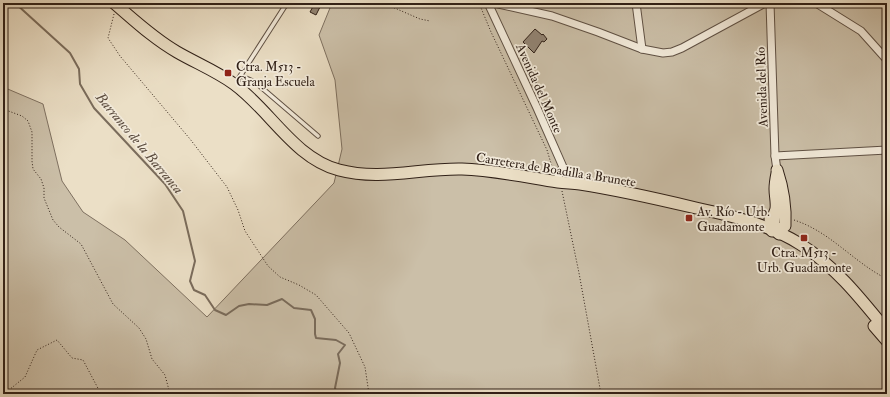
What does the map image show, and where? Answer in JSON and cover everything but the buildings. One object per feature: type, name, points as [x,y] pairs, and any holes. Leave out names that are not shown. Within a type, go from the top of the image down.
[{"type":"main road","name":"Carretera de Boadilla a Brunete","points":[[115,4],[176,52],[216,72],[238,80],[251,98],[295,144],[318,161],[337,170],[356,174],[376,175],[447,169],[467,169],[559,179],[683,205],[736,218],[778,222],[800,244],[827,265],[859,298],[887,331]]},
{"type":"main road","points":[[777,170],[775,188],[778,222],[801,249],[828,272],[860,306],[870,322]]},
{"type":"main road","points":[[559,179],[577,189],[749,228],[783,241],[806,256],[827,274],[887,341]]},
{"type":"main road","points":[[649,205],[663,205],[743,223],[778,222]]},
{"type":"street","name":"Avenida del Monte","points":[[488,3],[537,108],[562,167],[559,179]]},
{"type":"street","points":[[494,3],[552,16],[642,48],[663,53],[672,52],[682,48],[765,3]]},
{"type":"street","points":[[636,3],[642,48]]},
{"type":"street","name":"Avenida del Río","points":[[770,3],[775,156],[777,170]]},
{"type":"street","points":[[816,3],[861,31],[887,60]]},
{"type":"street","points":[[775,156],[887,150]]},
{"type":"lane","points":[[287,3],[238,80],[255,82],[318,136]]},
{"type":"path","points":[[383,3],[420,19],[430,21]]},
{"type":"path","points":[[482,3],[479,3],[491,32],[547,150],[552,170],[559,179],[579,273],[601,394]]},
{"type":"path","points":[[115,4],[108,38],[120,56],[190,139],[227,187],[238,210],[245,231],[268,266],[280,277],[299,285],[316,295],[350,333],[365,367],[369,394]]},
{"type":"path","points":[[3,109],[22,116],[28,121],[32,132],[33,169],[41,179],[44,188],[44,198],[53,220],[59,227],[82,244],[113,304],[139,328],[146,339],[152,359],[164,375],[170,394]]},
{"type":"path","points":[[778,222],[806,224],[829,237],[871,271],[887,279]]},
{"type":"path","points":[[4,394],[25,377],[37,350],[57,340],[72,358],[83,360],[101,394]]},
{"type":"shaded area","points":[[332,3],[887,3],[887,394],[3,394],[3,87],[43,104],[62,181],[83,212],[125,240],[207,317],[334,183],[342,149],[335,80],[319,35]]},
{"type":"waterway","name":"Barranco de la Barranca","points":[[15,3],[70,53],[79,69],[80,84],[94,108],[165,184],[183,211],[195,261],[190,281],[194,290],[205,295],[215,310],[226,315],[239,306],[249,304],[267,305],[282,299],[294,308],[311,310],[315,319],[316,338],[336,340],[345,345],[338,354],[340,363],[335,388],[337,394]]},
{"type":"place","name":"Ctra. M513 - Granja Escuela","points":[[228,73]]},
{"type":"place","name":"Av. Río - Urb. Guadamonte","points":[[689,218]]},
{"type":"place","name":"Ctra. M513 - Urb. Guadamonte","points":[[804,238]]}]
